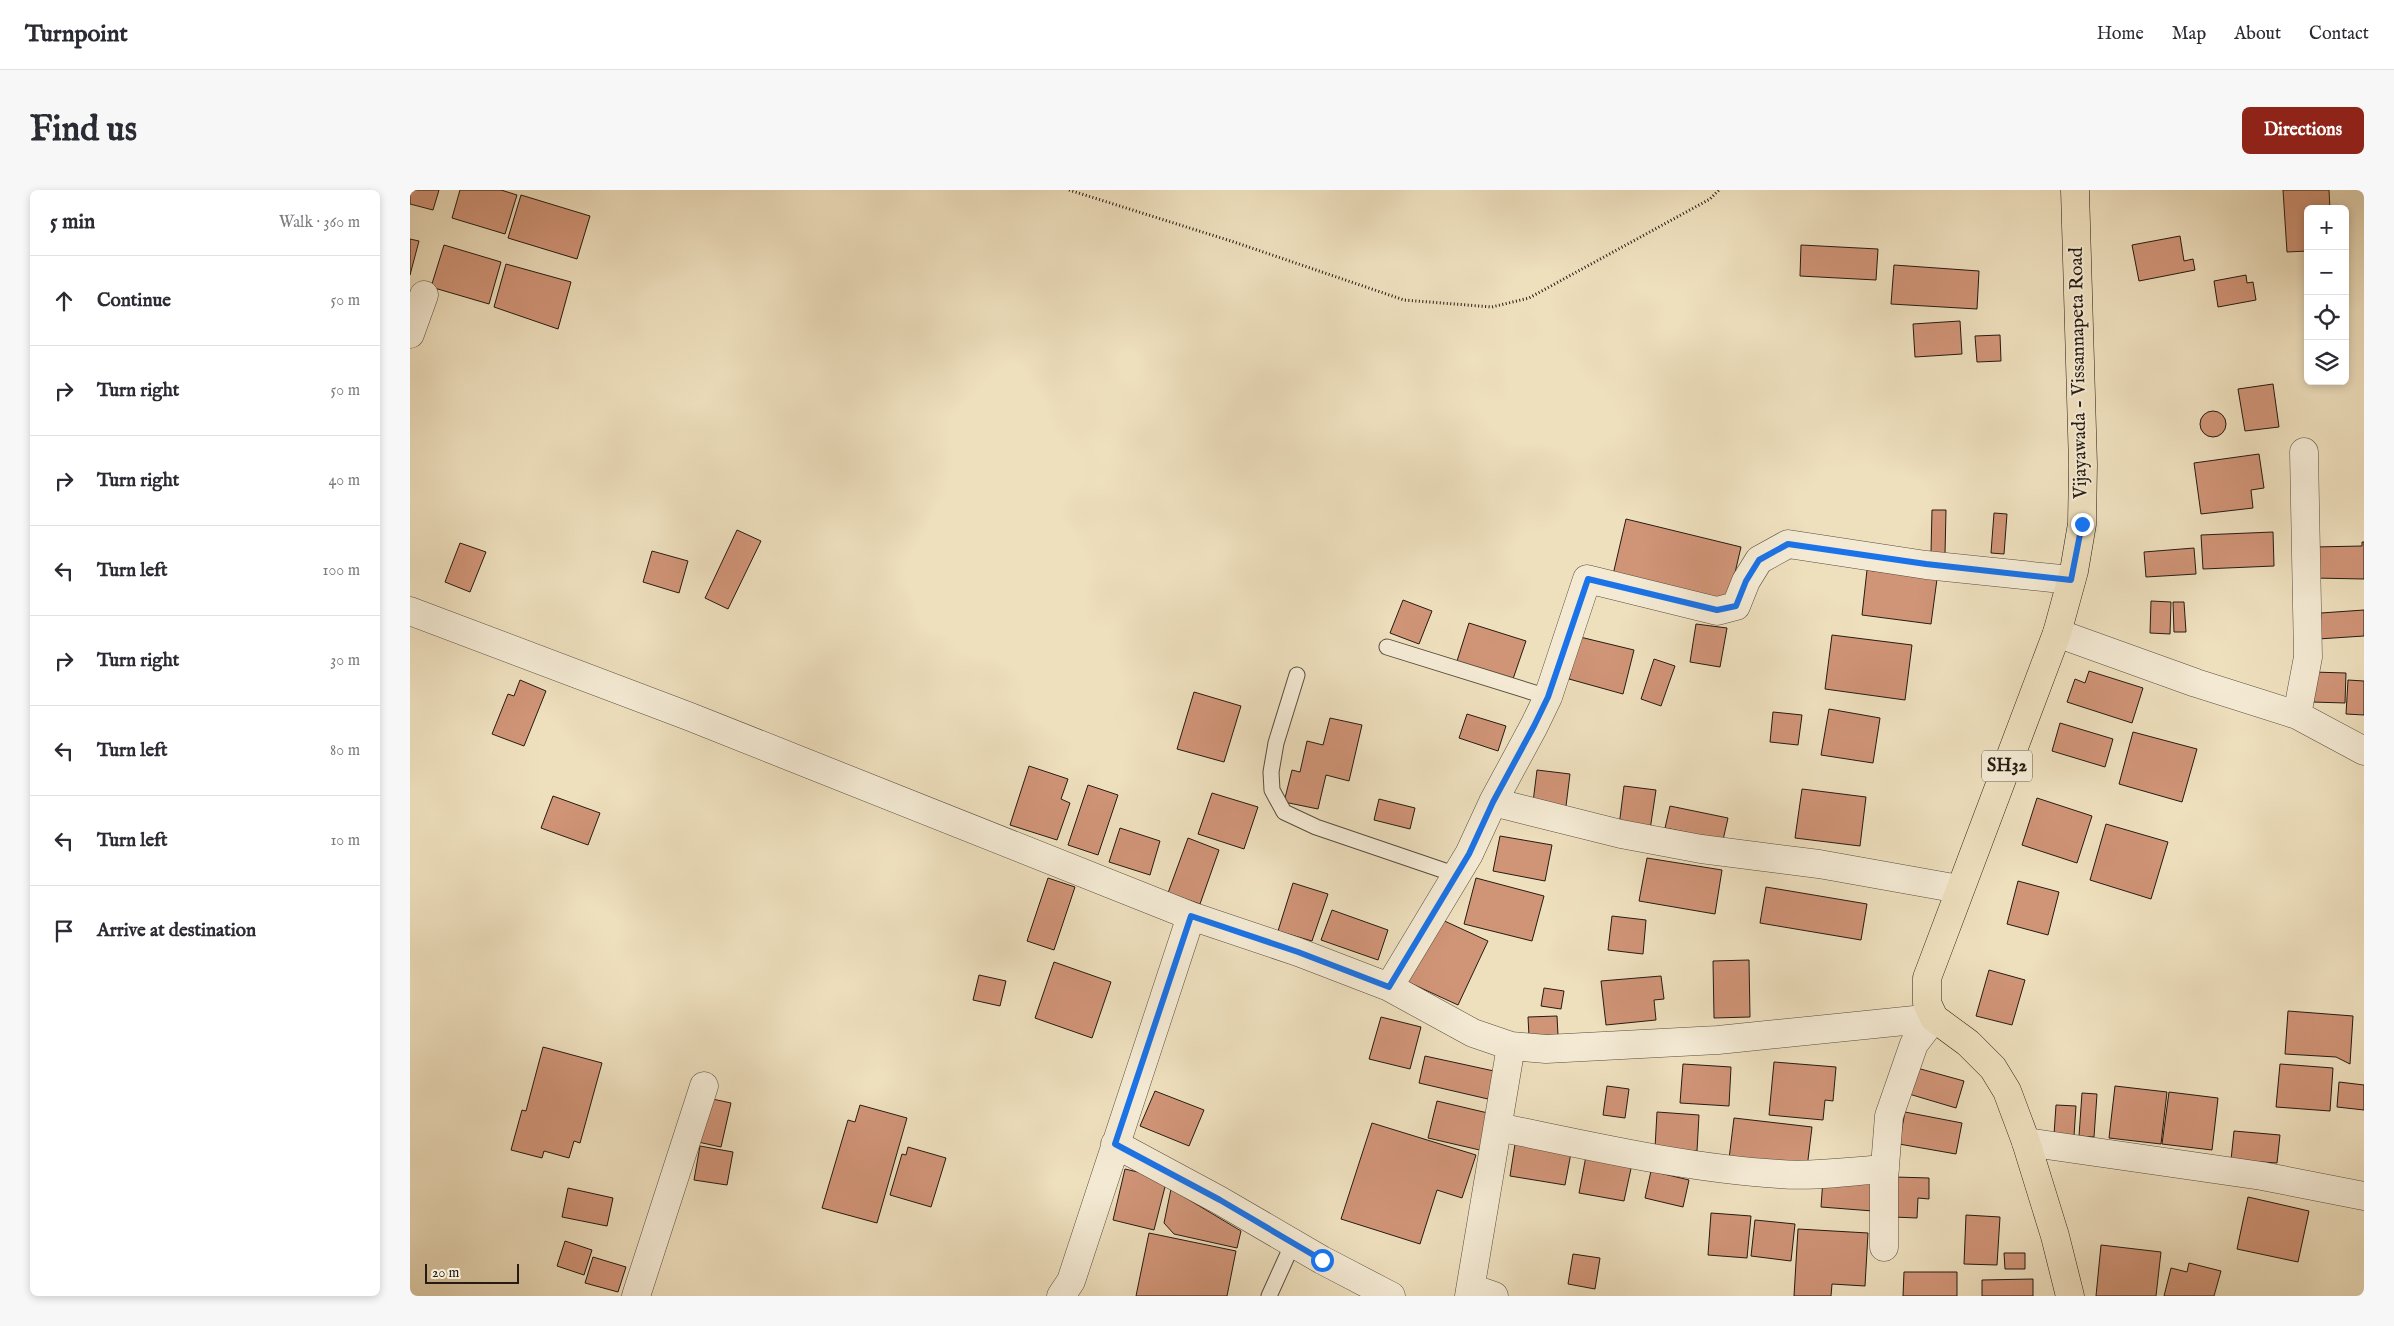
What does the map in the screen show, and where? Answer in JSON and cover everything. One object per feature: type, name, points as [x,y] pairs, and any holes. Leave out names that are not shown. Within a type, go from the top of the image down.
[{"type":"main road","name":"Vijayawada - Vissannapeta Road","points":[[1934,1018],[1927,1003],[1927,978],[2057,633],[2071,580],[2082,524],[2083,465],[2075,190]]},
{"type":"main road","points":[[1934,1018],[1968,1043],[1993,1068],[2007,1091],[2026,1142],[2055,1236],[2070,1296]]},
{"type":"street","points":[[410,334],[424,295]]},
{"type":"street","points":[[2297,716],[2308,657],[2304,452]]},
{"type":"street","points":[[1389,987],[1457,875],[1548,697],[1588,579],[1717,610],[1730,610],[1739,602],[1746,581],[1759,560],[1788,544],[1926,564],[2071,580]]},
{"type":"street","points":[[410,611],[688,716],[1191,916],[1298,952],[1389,987],[1473,1033],[1511,1046],[1546,1048],[1718,1040],[1934,1018]]},
{"type":"street","points":[[2057,633],[2196,683],[2297,716],[2364,750]]},
{"type":"street","points":[[1493,802],[1621,834],[1701,849],[1818,864],[1960,889]]},
{"type":"street","points":[[1061,1296],[1071,1281],[1191,916]]},
{"type":"street","points":[[1884,1247],[1889,1116],[1914,1044],[1934,1018]]},
{"type":"street","points":[[1478,1293],[1498,1127],[1511,1046]]},
{"type":"street","points":[[636,1296],[704,1086]]},
{"type":"street","points":[[1498,1127],[1708,1167],[1781,1174],[1886,1169]]},
{"type":"street","points":[[2026,1142],[2262,1176],[2364,1196]]},
{"type":"street","points":[[1115,1144],[1220,1200],[1293,1243],[1391,1296]]},
{"type":"lane","points":[[1387,647],[1548,697]]},
{"type":"lane","points":[[1296,675],[1276,743],[1271,772],[1272,790],[1284,812],[1324,830],[1457,875]]},
{"type":"lane","points":[[1269,1296],[1293,1243]]},
{"type":"path","points":[[1069,190],[1234,242],[1404,300],[1492,307],[1529,298],[1710,199],[1719,190]]},
{"type":"building","points":[[410,190],[439,190],[433,210],[410,204]]},
{"type":"building","points":[[460,190],[501,190],[517,195],[505,234],[452,218]]},
{"type":"building","points":[[2283,190],[2329,190],[2330,205],[2304,205],[2304,251],[2287,252]]},
{"type":"building","points":[[521,195],[590,216],[577,259],[508,238]]},
{"type":"building","points":[[2180,236],[2184,261],[2193,259],[2195,270],[2139,281],[2132,245]]},
{"type":"building","points":[[410,239],[419,241],[410,275]]},
{"type":"building","points":[[444,245],[501,262],[489,304],[431,287]]},
{"type":"building","points":[[1801,245],[1878,249],[1876,280],[1800,276]]},
{"type":"building","points":[[506,264],[571,282],[558,329],[494,307]]},
{"type":"building","points":[[1894,265],[1979,271],[1977,309],[1891,304]]},
{"type":"building","points":[[2246,275],[2247,283],[2253,282],[2256,300],[2218,307],[2214,281]]},
{"type":"building","points":[[1960,321],[1962,354],[1915,357],[1913,324]]},
{"type":"building","points":[[2000,335],[2001,361],[1977,362],[1975,336]]},
{"type":"building","points":[[2273,384],[2279,427],[2245,431],[2238,389]]},
{"type":"building","points":[[2213,411],[2222,415],[2226,424],[2222,433],[2213,437],[2204,433],[2200,424],[2204,415]]},
{"type":"building","points":[[2259,454],[2264,488],[2251,490],[2253,508],[2201,514],[2194,463]]},
{"type":"building","points":[[1932,510],[1946,510],[1945,554],[1931,553]]},
{"type":"building","points":[[1994,513],[2007,514],[2004,554],[1991,553]]},
{"type":"building","points":[[1626,519],[1741,547],[1727,607],[1612,579]]},
{"type":"building","points":[[737,530],[761,541],[728,609],[705,598]]},
{"type":"building","points":[[2273,532],[2274,566],[2203,569],[2201,535]]},
{"type":"building","points":[[2362,542],[2364,542],[2364,579],[2314,578],[2314,547],[2362,546]]},
{"type":"building","points":[[460,543],[486,552],[470,592],[445,582]]},
{"type":"building","points":[[2194,548],[2196,574],[2146,577],[2144,552]]},
{"type":"building","points":[[652,551],[688,561],[679,593],[643,582]]},
{"type":"building","points":[[1867,570],[1937,579],[1931,624],[1862,615]]},
{"type":"building","points":[[1403,600],[1432,611],[1419,644],[1390,633]]},
{"type":"building","points":[[2151,601],[2171,602],[2170,634],[2150,633]]},
{"type":"building","points":[[2173,602],[2184,602],[2186,632],[2174,632]]},
{"type":"building","points":[[2364,610],[2364,636],[2318,639],[2316,620],[2321,619],[2321,613]]},
{"type":"building","points":[[1469,623],[1526,641],[1513,679],[1457,661]]},
{"type":"building","points":[[1696,624],[1727,628],[1720,667],[1690,662]]},
{"type":"building","points":[[1832,635],[1912,645],[1905,700],[1825,689]]},
{"type":"building","points":[[1580,637],[1634,650],[1623,694],[1569,679]]},
{"type":"building","points":[[1654,659],[1675,666],[1661,706],[1641,699]]},
{"type":"building","points":[[2089,671],[2143,688],[2132,723],[2067,702],[2075,679],[2085,683]]},
{"type":"building","points":[[2313,672],[2346,673],[2345,703],[2312,702]]},
{"type":"building","points":[[520,680],[546,691],[524,746],[492,734],[508,694],[514,696]]},
{"type":"building","points":[[2348,680],[2364,681],[2364,715],[2346,714]]},
{"type":"building","points":[[1194,692],[1241,706],[1224,762],[1177,749]]},
{"type":"building","points":[[1829,709],[1880,718],[1873,763],[1821,755]]},
{"type":"building","points":[[1773,712],[1802,715],[1798,745],[1770,742]]},
{"type":"building","points":[[1467,714],[1506,726],[1498,751],[1459,738]]},
{"type":"building","points":[[1330,718],[1362,725],[1349,781],[1326,775],[1318,809],[1284,802],[1292,770],[1300,772],[1307,741],[1323,745]]},
{"type":"building","points":[[2060,723],[2113,739],[2105,767],[2052,751]]},
{"type":"building","points":[[2133,732],[2197,749],[2182,802],[2119,784]]},
{"type":"building","points":[[1029,766],[1068,779],[1061,799],[1070,803],[1057,840],[1010,825]]},
{"type":"building","points":[[1537,770],[1570,774],[1566,806],[1533,802]]},
{"type":"building","points":[[1088,785],[1118,795],[1098,855],[1068,845]]},
{"type":"building","points":[[1624,786],[1656,790],[1650,830],[1619,826]]},
{"type":"building","points":[[1802,789],[1866,797],[1860,846],[1795,838]]},
{"type":"building","points":[[1212,793],[1258,807],[1244,849],[1198,834]]},
{"type":"building","points":[[553,796],[600,813],[588,845],[541,828]]},
{"type":"building","points":[[2037,798],[2092,816],[2077,863],[2022,845]]},
{"type":"building","points":[[1379,799],[1415,808],[1410,829],[1374,820]]},
{"type":"building","points":[[1670,806],[1728,818],[1723,840],[1665,828]]},
{"type":"building","points":[[2106,824],[2168,842],[2151,899],[2090,880]]},
{"type":"building","points":[[1120,828],[1160,841],[1150,875],[1109,862]]},
{"type":"building","points":[[1500,836],[1552,845],[1545,881],[1493,871]]},
{"type":"building","points":[[1188,838],[1219,850],[1200,904],[1168,893]]},
{"type":"building","points":[[1647,858],[1722,870],[1715,914],[1639,901]]},
{"type":"building","points":[[1048,878],[1075,887],[1054,950],[1027,941]]},
{"type":"building","points":[[1476,878],[1544,896],[1532,941],[1464,924]]},
{"type":"building","points":[[2018,881],[2059,892],[2048,935],[2007,924]]},
{"type":"building","points":[[1293,883],[1328,894],[1312,941],[1278,931]]},
{"type":"building","points":[[1766,887],[1867,904],[1861,940],[1760,923]]},
{"type":"building","points":[[1332,910],[1388,930],[1378,960],[1321,940]]},
{"type":"building","points":[[1612,916],[1646,920],[1643,954],[1608,950]]},
{"type":"building","points":[[1438,918],[1488,941],[1458,1005],[1408,982]]},
{"type":"building","points":[[1749,960],[1750,1017],[1714,1018],[1713,961]]},
{"type":"building","points":[[1054,962],[1111,982],[1092,1038],[1035,1018]]},
{"type":"building","points":[[1989,970],[2025,980],[2012,1025],[1976,1016]]},
{"type":"building","points":[[979,975],[1006,981],[1000,1006],[973,1000]]},
{"type":"building","points":[[1661,976],[1664,999],[1654,1000],[1656,1020],[1606,1025],[1601,981]]},
{"type":"building","points":[[1544,988],[1564,991],[1561,1009],[1541,1006]]},
{"type":"building","points":[[2288,1011],[2353,1016],[2350,1064],[2336,1057],[2285,1054]]},
{"type":"building","points":[[1557,1016],[1558,1035],[1529,1036],[1528,1017]]},
{"type":"building","points":[[1381,1017],[1421,1027],[1410,1069],[1369,1059]]},
{"type":"building","points":[[543,1047],[602,1063],[580,1143],[574,1141],[569,1158],[544,1151],[542,1158],[511,1150],[522,1110],[526,1111]]},
{"type":"building","points":[[1425,1056],[1494,1071],[1488,1099],[1419,1083]]},
{"type":"building","points":[[1774,1062],[1836,1067],[1833,1101],[1825,1100],[1823,1120],[1769,1115]]},
{"type":"building","points":[[1683,1064],[1731,1067],[1729,1106],[1680,1103]]},
{"type":"building","points":[[2280,1064],[2333,1068],[2330,1111],[2276,1107]]},
{"type":"building","points":[[1917,1068],[1964,1081],[1956,1108],[1909,1094]]},
{"type":"building","points":[[2339,1082],[2364,1085],[2364,1110],[2337,1107]]},
{"type":"building","points":[[1607,1086],[1629,1089],[1625,1118],[1603,1115]]},
{"type":"building","points":[[2115,1086],[2167,1092],[2161,1144],[2109,1138]]},
{"type":"building","points":[[1155,1091],[1204,1110],[1189,1146],[1140,1126]]},
{"type":"building","points":[[2169,1092],[2218,1098],[2212,1150],[2162,1144]]},
{"type":"building","points":[[2082,1093],[2097,1094],[2094,1137],[2079,1136]]},
{"type":"building","points":[[708,1098],[731,1103],[721,1147],[698,1142]]},
{"type":"building","points":[[1437,1101],[1492,1114],[1484,1151],[1428,1138]]},
{"type":"building","points":[[860,1105],[907,1118],[877,1223],[822,1208],[848,1120],[855,1122]]},
{"type":"building","points":[[2056,1105],[2076,1106],[2074,1136],[2054,1135]]},
{"type":"building","points":[[1657,1112],[1699,1115],[1697,1151],[1655,1148]]},
{"type":"building","points":[[1905,1112],[1962,1123],[1956,1154],[1899,1144]]},
{"type":"building","points":[[1734,1118],[1812,1127],[1807,1168],[1729,1159]]},
{"type":"building","points":[[1372,1123],[1476,1155],[1462,1198],[1437,1190],[1420,1244],[1341,1219]]},
{"type":"building","points":[[2234,1131],[2280,1135],[2277,1163],[2231,1160]]},
{"type":"building","points":[[1515,1144],[1571,1153],[1565,1185],[1510,1176]]},
{"type":"building","points":[[700,1146],[733,1152],[727,1185],[694,1180]]},
{"type":"building","points":[[908,1147],[946,1158],[931,1207],[890,1195],[902,1154],[906,1155]]},
{"type":"building","points":[[1586,1156],[1632,1164],[1624,1201],[1579,1193]]},
{"type":"building","points":[[1125,1169],[1167,1179],[1154,1230],[1113,1220]]},
{"type":"building","points":[[1651,1171],[1689,1180],[1683,1207],[1645,1198]]},
{"type":"building","points":[[1895,1177],[1929,1178],[1929,1199],[1918,1198],[1917,1218],[1893,1217]]},
{"type":"building","points":[[1823,1179],[1875,1183],[1873,1211],[1821,1207]]},
{"type":"building","points":[[568,1188],[613,1198],[607,1226],[562,1217]]},
{"type":"building","points":[[1171,1189],[1241,1231],[1237,1248],[1174,1234],[1164,1223]]},
{"type":"building","points":[[2248,1197],[2309,1211],[2298,1262],[2237,1249]]},
{"type":"building","points":[[1711,1213],[1751,1216],[1747,1258],[1708,1255]]},
{"type":"building","points":[[1966,1215],[2000,1217],[1997,1265],[1964,1264]]},
{"type":"building","points":[[1755,1220],[1795,1224],[1791,1261],[1751,1256]]},
{"type":"building","points":[[1798,1229],[1868,1233],[1865,1286],[1832,1284],[1831,1296],[1794,1296]]},
{"type":"building","points":[[1149,1233],[1236,1251],[1227,1296],[1136,1296]]},
{"type":"building","points":[[565,1241],[592,1250],[584,1275],[557,1266]]},
{"type":"building","points":[[2101,1245],[2161,1252],[2156,1296],[2096,1296]]},
{"type":"building","points":[[2004,1253],[2025,1253],[2025,1269],[2005,1269]]},
{"type":"building","points":[[1573,1254],[1600,1258],[1595,1289],[1568,1284]]},
{"type":"building","points":[[593,1257],[626,1267],[618,1292],[585,1283]]},
{"type":"building","points":[[2189,1263],[2221,1271],[2214,1296],[2164,1296],[2171,1268],[2187,1272]]},
{"type":"building","points":[[1904,1272],[1957,1272],[1957,1296],[1903,1296]]},
{"type":"building","points":[[2033,1279],[2033,1296],[1982,1296],[1982,1280]]},
{"type":"route","points":[[1322,1260],[1220,1200],[1115,1144],[1191,916],[1298,952],[1389,987],[1469,854],[1493,802],[1534,726],[1548,697],[1588,579],[1717,610],[1730,610],[1739,602],[1746,581],[1759,560],[1788,544],[1926,564],[2071,580],[2082,524]]}]
